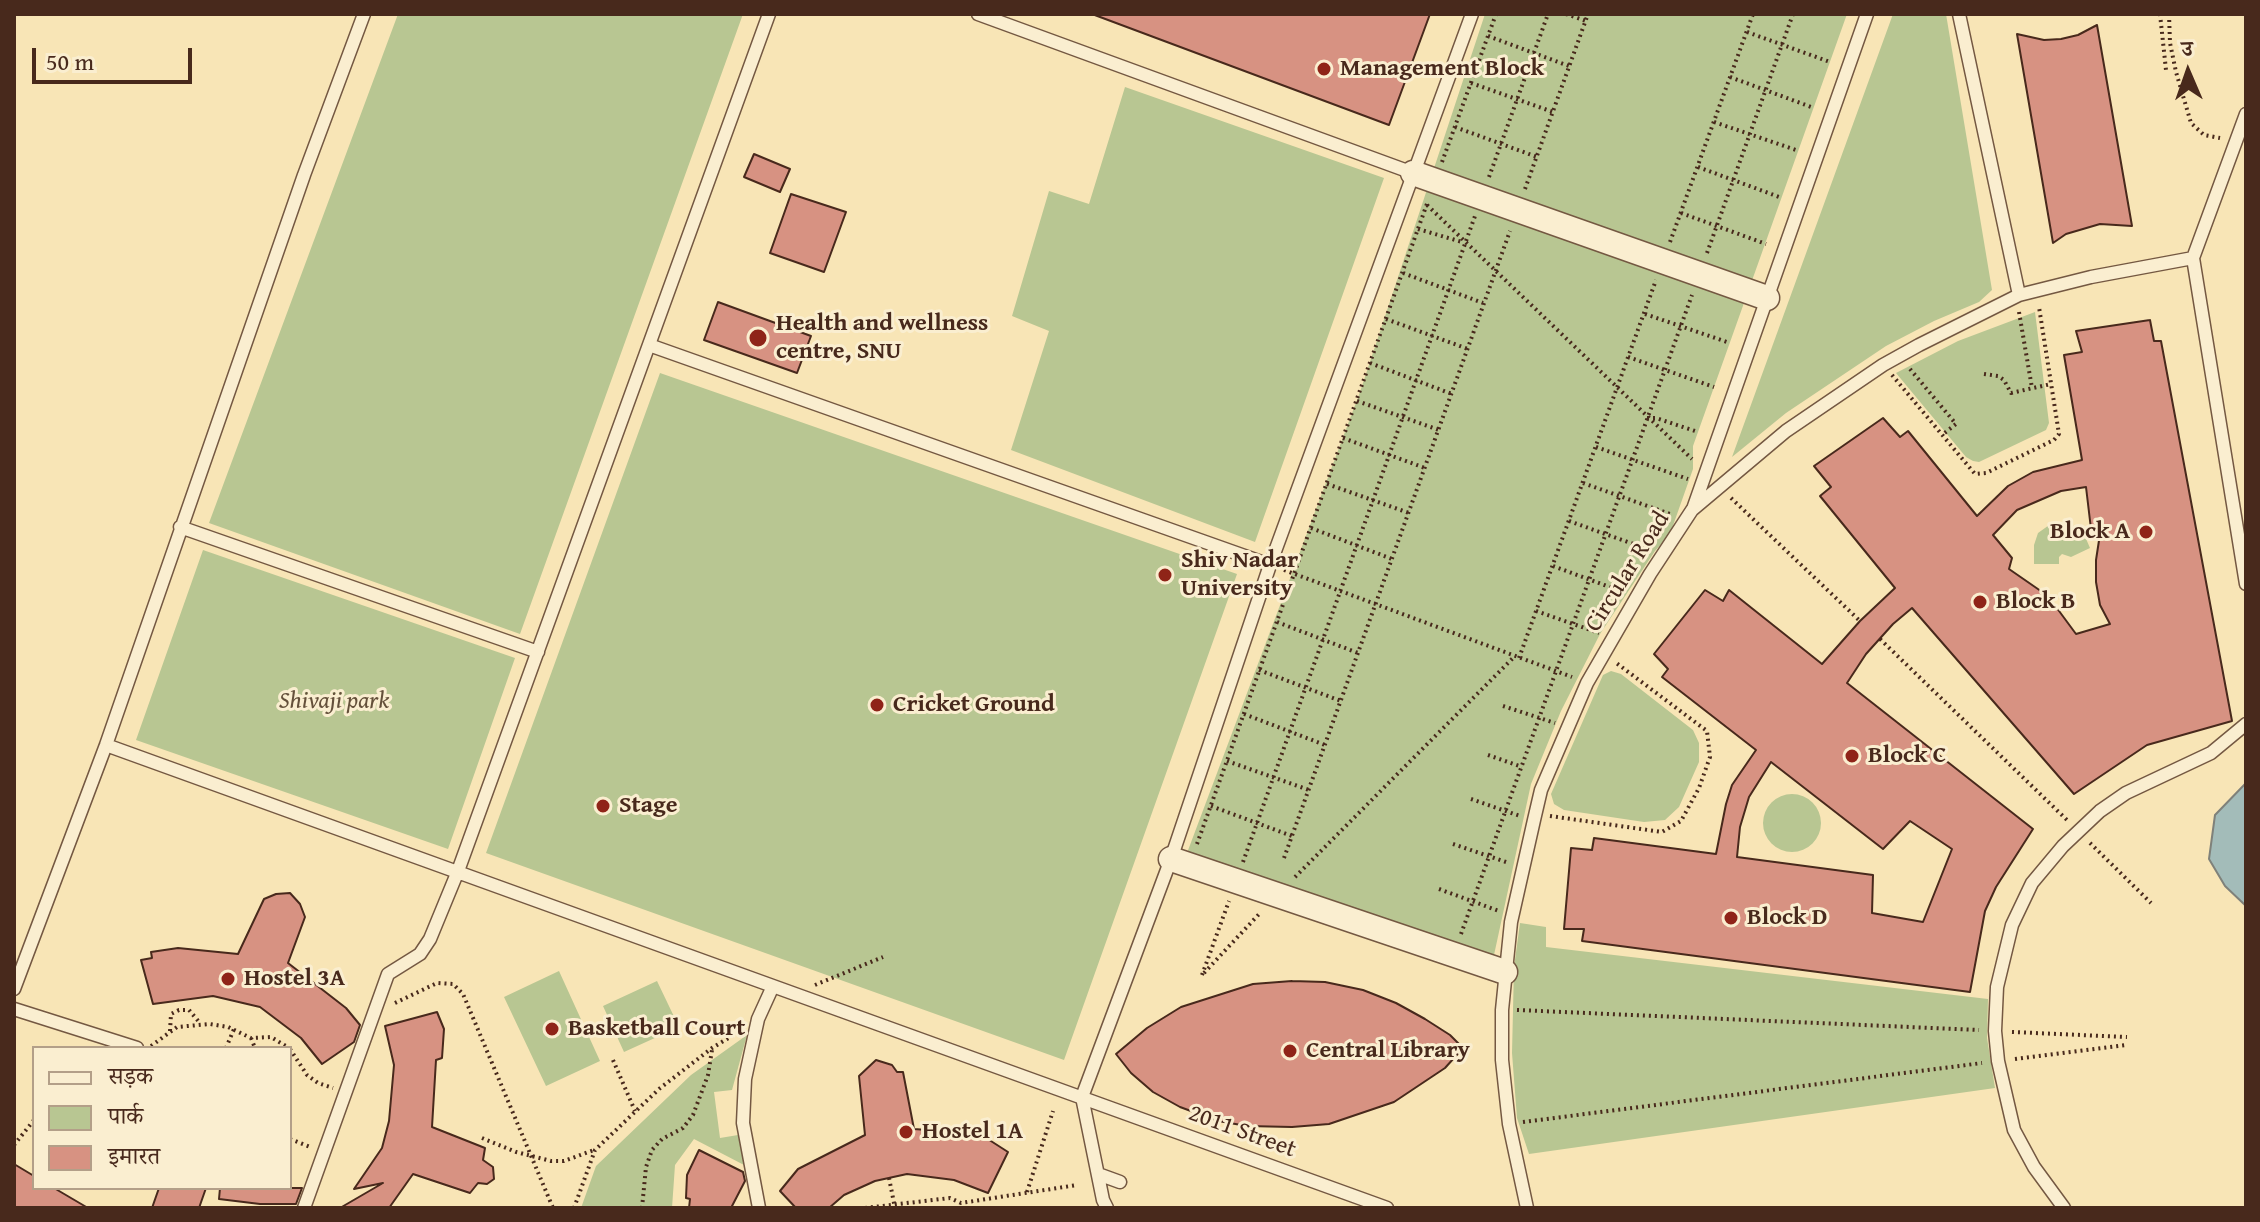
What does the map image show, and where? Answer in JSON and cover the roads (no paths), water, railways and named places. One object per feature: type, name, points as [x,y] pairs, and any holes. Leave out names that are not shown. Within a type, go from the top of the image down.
[{"type":"street","points":[[1419,180],[1482,197],[1767,298]]},
{"type":"street","points":[[1180,862],[1505,972]]},
{"type":"lane","points":[[14,989],[106,745],[304,175],[364,14]]},
{"type":"lane","points":[[304,1208],[388,974],[420,954],[430,939],[458,871],[769,14]]},
{"type":"lane","points":[[978,14],[1419,180]]},
{"type":"lane","points":[[1104,1205],[1082,1097],[1180,862],[1270,565],[1419,180],[1472,14]]},
{"type":"lane","points":[[1689,515],[1867,14]]},
{"type":"lane","points":[[1959,14],[2019,295]]},
{"type":"lane","points":[[2246,114],[2193,258],[2246,584]]},
{"type":"lane","name":"Circular Road","points":[[1527,1208],[1509,1124],[1502,1060],[1502,1010],[1512,916],[1534,817],[1541,790],[1587,683],[1689,515],[1786,431],[1883,365],[2019,295],[2091,277],[2193,258]]},
{"type":"lane","points":[[649,345],[1270,565]]},
{"type":"lane","points":[[180,527],[538,652]]},
{"type":"lane","points":[[2064,1208],[2034,1167],[2014,1130],[1998,1061],[1995,1031],[1997,987],[2012,925],[2032,883],[2077,831],[2100,811],[2126,793],[2211,753],[2246,724]]},
{"type":"lane","name":"2011 Street","points":[[106,745],[1387,1208]]},
{"type":"lane","points":[[759,1208],[743,1123],[745,1079],[758,1019],[773,986]]},
{"type":"lane","points":[[14,1009],[131,1046]]},
{"type":"lane","points":[[1098,1174],[1120,1182]]},
{"type":"water","points":[[2246,783],[2246,906],[2225,886],[2209,859],[2215,815]]},
{"type":"place","name":"Management Block","points":[[1324,69]]},
{"type":"place","name":"Health and wellness centre, SNU","points":[[758,338]]},
{"type":"place","name":"Block A","points":[[2146,532]]},
{"type":"place","name":"Shiv Nadar University","points":[[1165,575]]},
{"type":"place","name":"Block B","points":[[1980,602]]},
{"type":"place","name":"Cricket Ground","points":[[877,705]]},
{"type":"place","name":"Block C","points":[[1852,756]]},
{"type":"place","name":"Stage","points":[[603,806]]},
{"type":"place","name":"Block D","points":[[1731,918]]},
{"type":"place","name":"Hostel 3A","points":[[228,979]]},
{"type":"place","name":"Basketball Court","points":[[552,1029]]},
{"type":"place","name":"Central Library","points":[[1290,1051]]},
{"type":"place","name":"Hostel 1A","points":[[906,1132]]},
{"type":"park label","name":"Shivaji park","points":[[334,702]]}]
